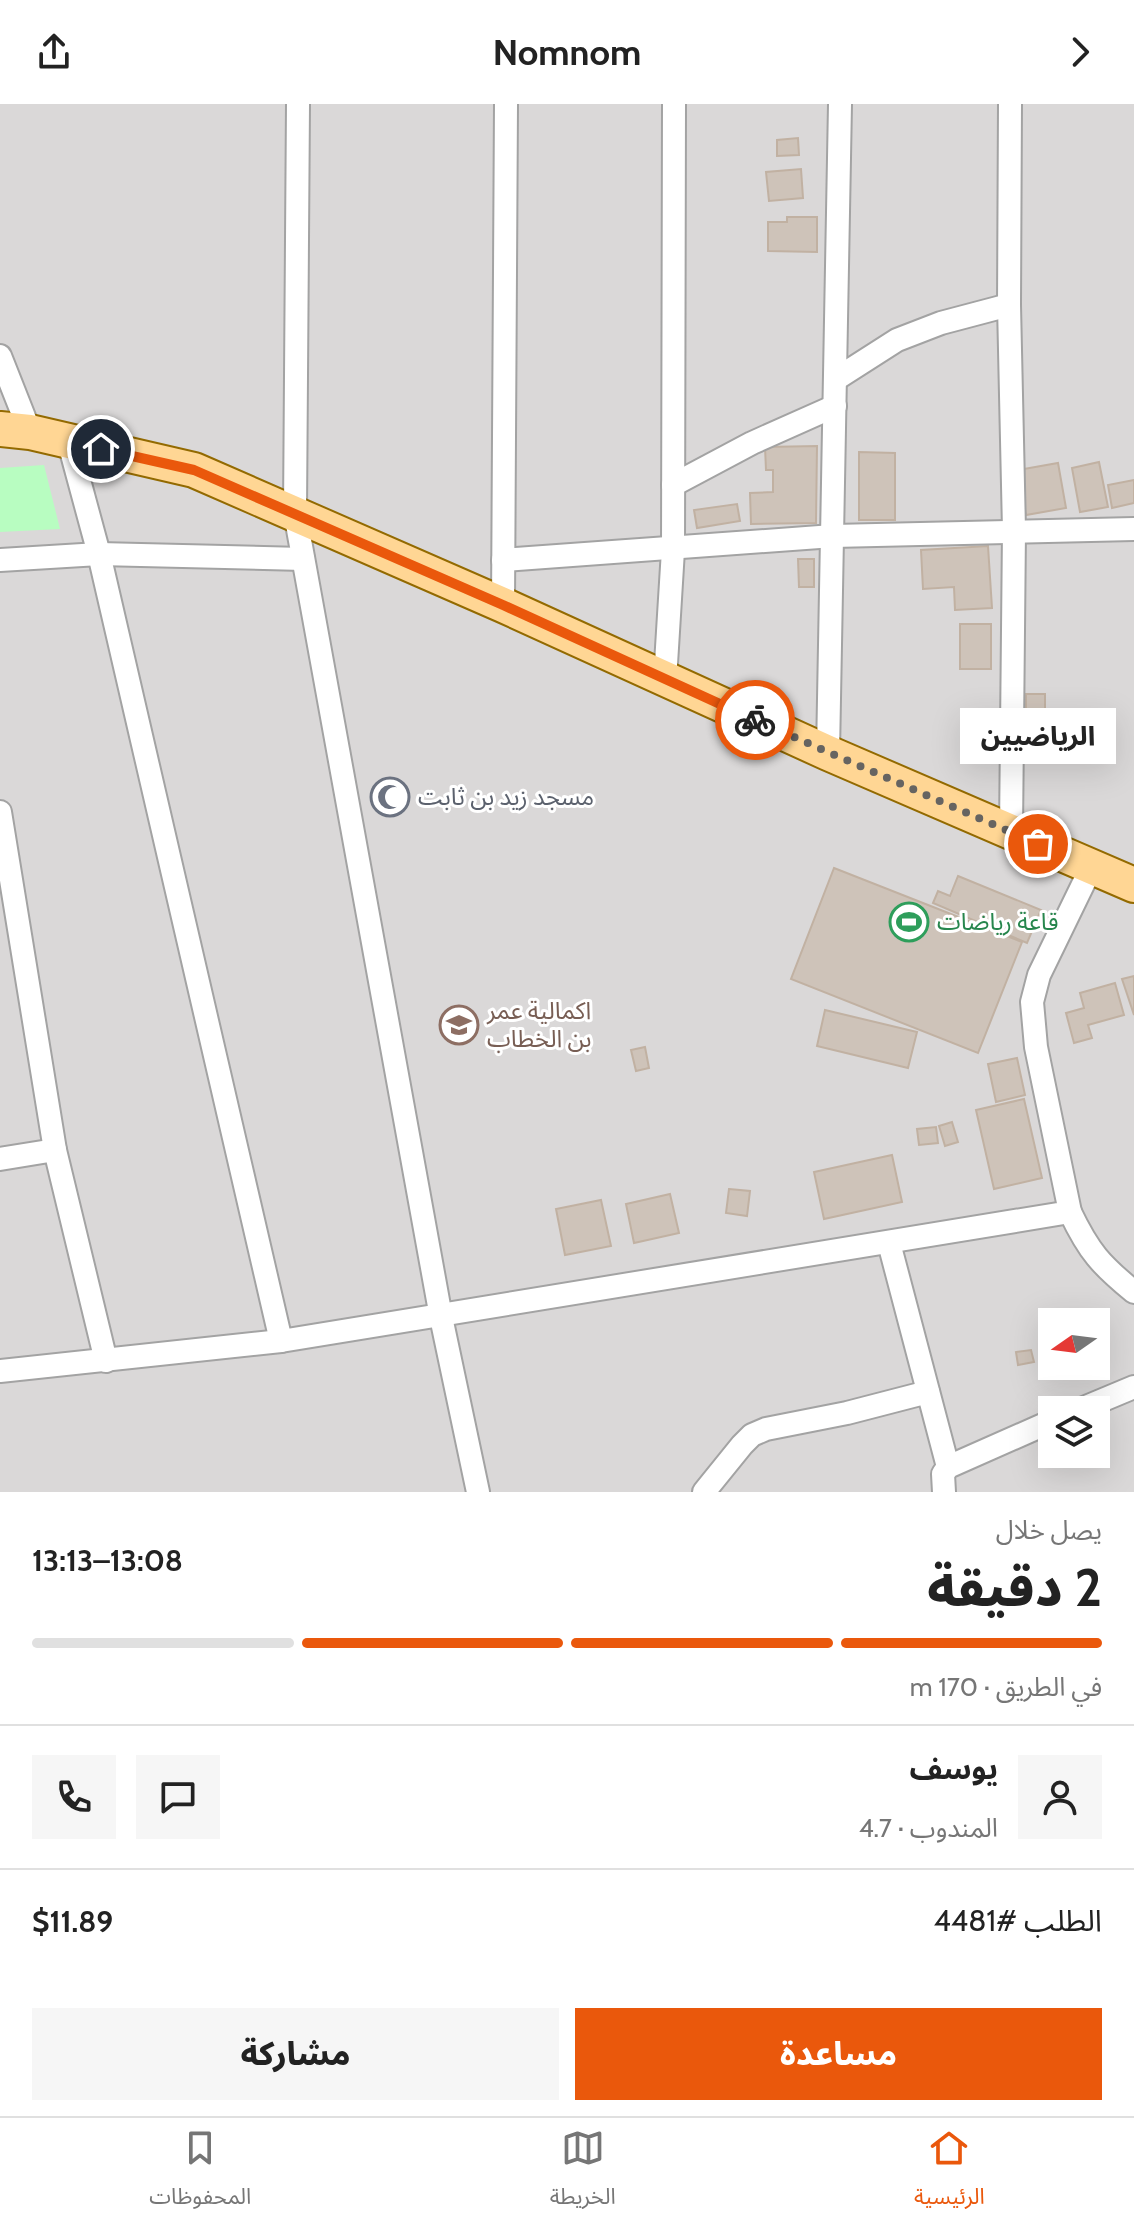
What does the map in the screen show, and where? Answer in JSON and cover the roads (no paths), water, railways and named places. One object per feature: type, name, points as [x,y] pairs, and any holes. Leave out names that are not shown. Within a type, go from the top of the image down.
[{"type":"main road","points":[[15,430],[194,470],[503,605],[828,753],[1134,885]]},
{"type":"street","points":[[298,104],[295,513],[441,1317],[478,1492]]},
{"type":"street","points":[[503,605],[506,104]]},
{"type":"street","points":[[665,680],[673,550],[674,104]]},
{"type":"street","points":[[828,753],[840,104]]},
{"type":"street","points":[[1010,104],[1009,305],[1014,530],[1011,831]]},
{"type":"street","points":[[836,379],[897,340],[941,323],[1009,305]]},
{"type":"street","points":[[0,356],[15,430]]},
{"type":"street","points":[[673,485],[752,443],[835,406]]},
{"type":"street","points":[[69,443],[99,554],[281,1341]]},
{"type":"street","points":[[503,560],[833,536],[1134,529]]},
{"type":"street","points":[[0,560],[99,554],[303,559]]},
{"type":"street","points":[[0,812],[55,1150],[106,1361]]},
{"type":"street","points":[[1091,868],[1039,975],[1032,1002],[1036,1047],[1070,1212],[1086,1246],[1134,1292]]},
{"type":"street","points":[[0,1159],[55,1150]]},
{"type":"street","points":[[0,1371],[281,1341],[1070,1212]]},
{"type":"street","points":[[889,1243],[948,1467]]},
{"type":"street","points":[[1110,1397],[1134,1387]]},
{"type":"street","points":[[704,1492],[752,1435],[766,1429],[847,1413],[928,1392]]},
{"type":"street","points":[[944,1492],[943,1474],[948,1467],[1038,1427]]},
{"type":"place","name":"مسجد زيد بن ثابت","points":[[390,797]]},
{"type":"place","name":"الرياضيين","points":[[1038,844]]},
{"type":"place","name":"قاعة رياضات","points":[[909,922]]},
{"type":"place","name":"اكمالية عمر بن الخطاب","points":[[459,1025]]}]
